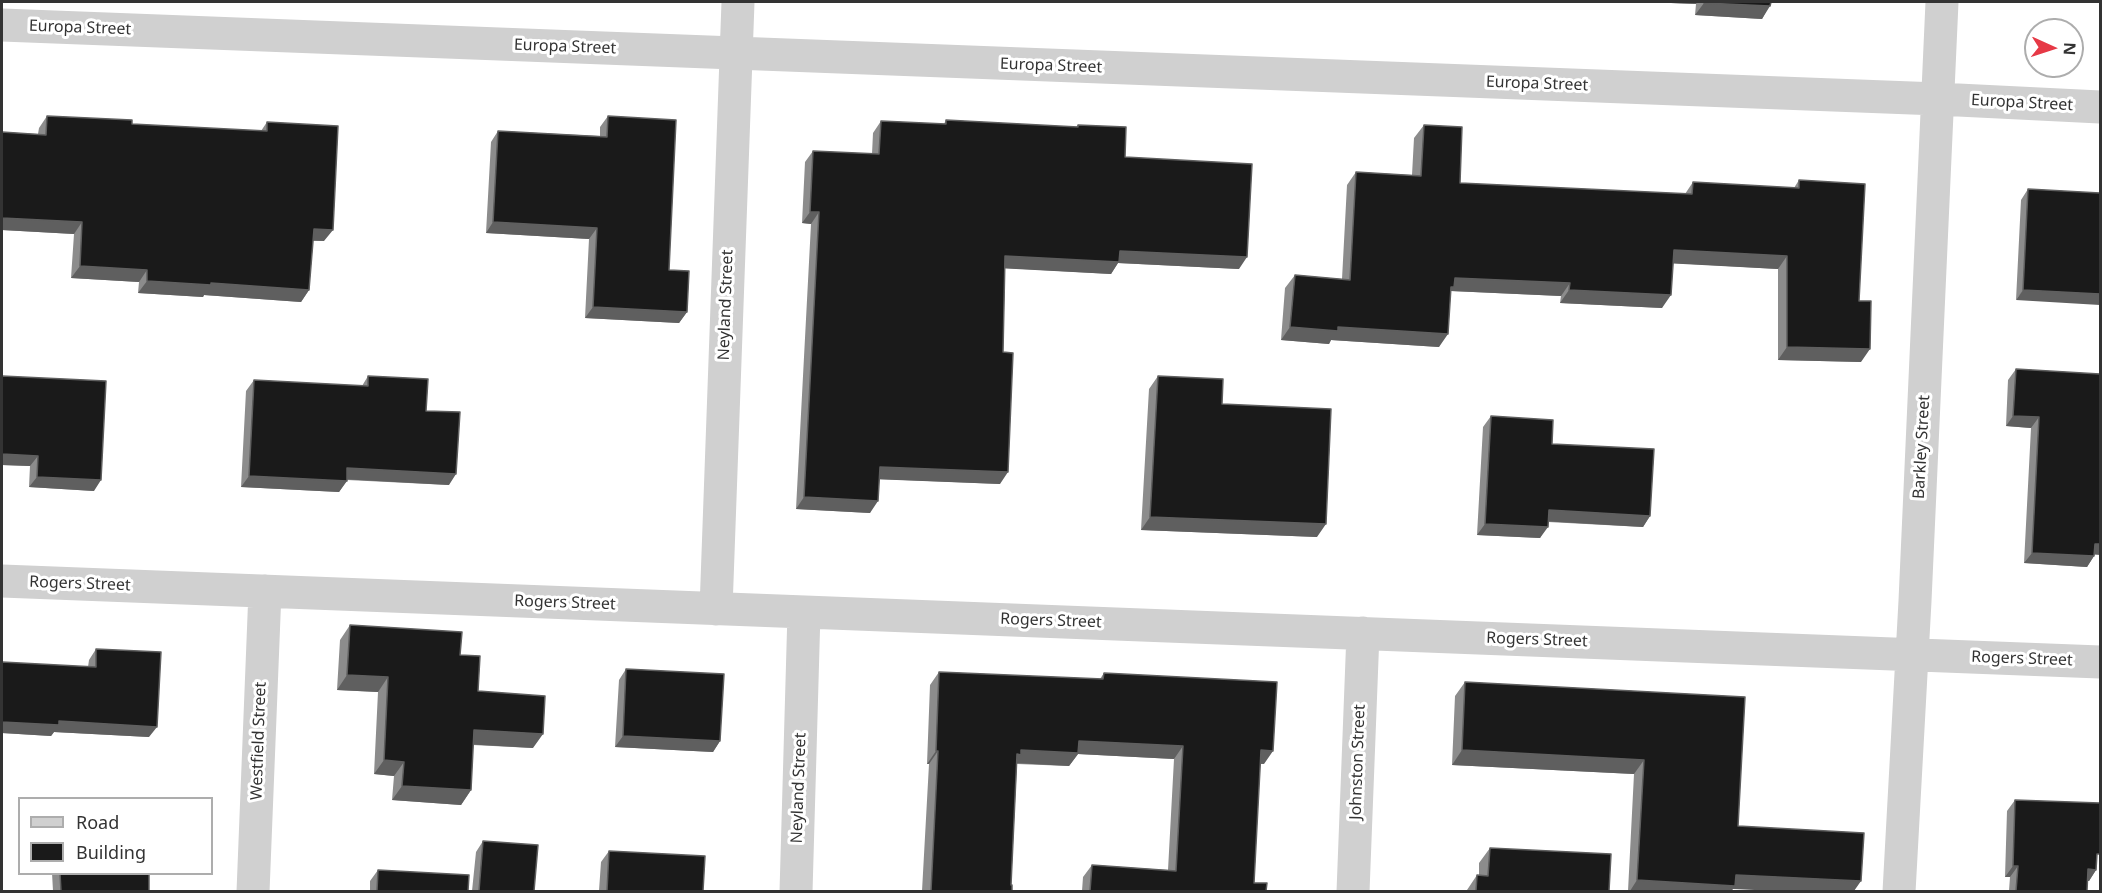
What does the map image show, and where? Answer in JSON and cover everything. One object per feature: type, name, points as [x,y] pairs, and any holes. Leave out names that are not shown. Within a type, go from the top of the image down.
[{"type":"street","name":"Neyland Street","points":[[716,609],[738,2]]},
{"type":"street","name":"Barkley Street","points":[[1899,891],[1942,2]]},
{"type":"street","name":"Europa Street","points":[[2,25],[2100,107]]},
{"type":"street","name":"Rogers Street","points":[[2,581],[2100,662]]},
{"type":"street","name":"Westfield Street","points":[[253,891],[265,591]]},
{"type":"street","name":"Neyland Street","points":[[796,891],[804,612]]},
{"type":"street","name":"Johnston Street","points":[[1353,891],[1363,633]]},
{"type":"building","points":[[1704,2],[1771,2],[1770,6]]},
{"type":"building","points":[[47,116],[132,120],[132,124],[267,131],[267,122],[338,126],[333,230],[314,229],[309,290],[147,281],[147,270],[80,266],[82,222],[2,218],[2,132],[46,135]]},
{"type":"building","points":[[608,116],[676,120],[669,270],[689,271],[687,312],[593,307],[597,228],[493,222],[498,131],[607,137]]},
{"type":"building","points":[[946,120],[1078,127],[1078,125],[1126,127],[1125,157],[1252,164],[1247,257],[1120,251],[1119,262],[1005,256],[1003,352],[1013,353],[1008,472],[880,467],[878,501],[804,497],[819,212],[810,212],[813,151],[879,154],[881,121],[946,124]]},
{"type":"building","points":[[1424,125],[1462,127],[1460,183],[1692,194],[1693,182],[1799,188],[1799,180],[1865,184],[1859,301],[1871,301],[1870,349],[1787,347],[1787,256],[1674,250],[1671,295],[1569,290],[1570,283],[1455,278],[1454,287],[1451,287],[1448,334],[1338,327],[1338,331],[1290,327],[1295,275],[1350,280],[1356,172],[1421,176]]},
{"type":"building","points":[[2028,189],[2100,193],[2100,294],[2023,290]]},
{"type":"building","points":[[2016,369],[2100,374],[2100,544],[2095,544],[2094,556],[2032,553],[2039,417],[2013,416]]},
{"type":"building","points":[[2,376],[106,381],[101,480],[37,477],[38,456],[2,454]]},
{"type":"building","points":[[368,376],[428,379],[426,411],[460,412],[456,474],[347,468],[347,481],[249,476],[254,380],[368,386]]},
{"type":"building","points":[[1158,376],[1223,379],[1222,404],[1331,409],[1326,524],[1150,517]]},
{"type":"building","points":[[1491,416],[1553,420],[1552,444],[1654,449],[1650,516],[1549,510],[1548,527],[1485,524]]},
{"type":"building","points":[[350,625],[462,632],[460,655],[480,656],[478,691],[545,696],[543,734],[474,730],[471,790],[402,786],[404,762],[384,760],[388,677],[347,675]]},
{"type":"building","points":[[96,649],[161,652],[157,727],[59,721],[59,725],[2,722],[2,662],[96,667]]},
{"type":"building","points":[[626,669],[724,674],[720,741],[623,736]]},
{"type":"building","points":[[939,672],[1103,679],[1104,673],[1277,682],[1273,751],[1261,750],[1254,883],[1267,883],[1266,891],[1090,891],[1092,865],[1176,871],[1183,746],[1079,741],[1078,753],[1021,750],[1021,755],[1017,754],[1012,891],[931,891],[938,751],[936,751]]},
{"type":"building","points":[[1465,682],[1745,697],[1738,826],[1864,833],[1861,881],[1736,875],[1735,886],[1637,880],[1644,760],[1462,750]]},
{"type":"building","points":[[2015,800],[2100,803],[2100,854],[2097,854],[2096,870],[2088,869],[2087,891],[2016,891],[2018,866],[2013,866]]},
{"type":"building","points":[[483,841],[538,845],[534,891],[479,891]]},
{"type":"building","points":[[1490,848],[1611,854],[1609,891],[1476,891],[1477,875],[1488,876]]},
{"type":"building","points":[[609,851],[705,856],[703,891],[607,891]]},
{"type":"building","points":[[378,870],[469,875],[468,891],[377,891]]},
{"type":"building","points":[[60,875],[149,875],[149,891],[61,891]]}]
